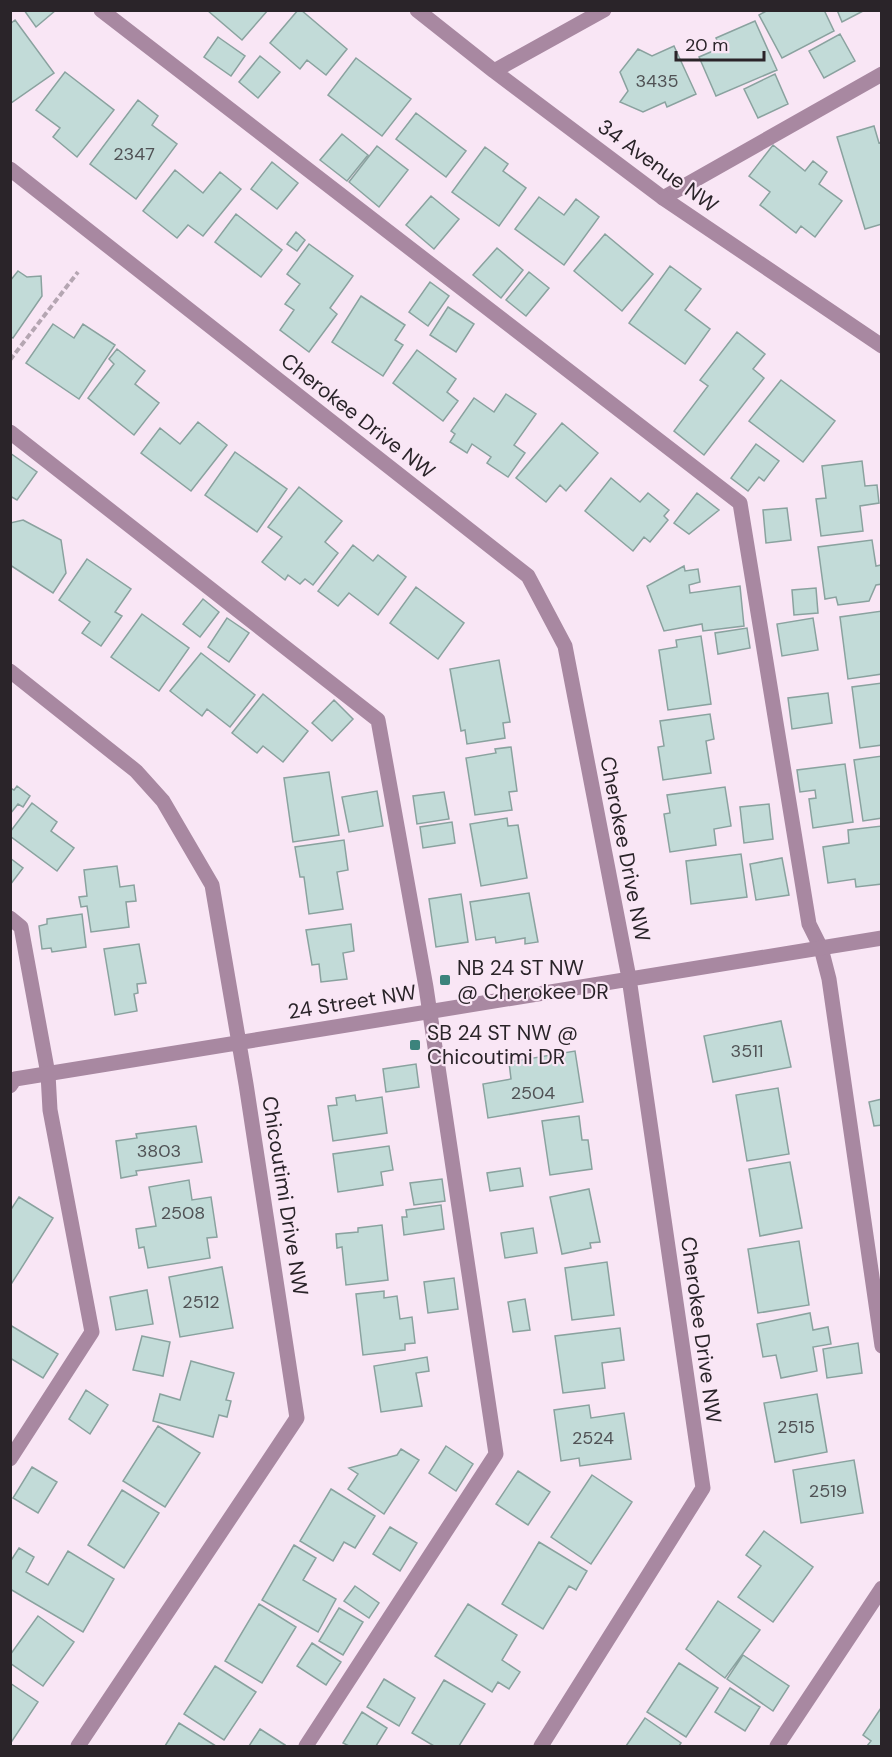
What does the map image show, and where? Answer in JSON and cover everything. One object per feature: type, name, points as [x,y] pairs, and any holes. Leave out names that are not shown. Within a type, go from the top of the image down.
[{"type":"street","points":[[101,10],[740,503],[809,924],[821,948],[829,979],[882,1346]]},
{"type":"street","name":"34 Avenue NW","points":[[417,10],[663,198],[882,346]]},
{"type":"street","points":[[494,71],[604,10]]},
{"type":"street","points":[[663,198],[882,74]]},
{"type":"street","name":"Cherokee Drive NW","points":[[10,169],[528,576],[565,646],[628,978],[703,1488],[541,1746]]},
{"type":"street","points":[[10,432],[378,720],[429,1011],[496,1454],[306,1746]]},
{"type":"street","name":"Chicoutimi Drive NW","points":[[10,671],[136,771],[163,801],[212,885],[246,1084],[297,1418],[78,1746]]},
{"type":"street","points":[[10,918],[21,927],[48,1074],[50,1110],[92,1332],[10,1459]]},
{"type":"street","name":"24 Street NW","points":[[10,1086],[15,1079],[882,938]]},
{"type":"street","points":[[777,1746],[882,1588]]},
{"type":"path","points":[[10,360],[78,272]]},
{"type":"building","points":[[24,10],[56,10],[36,27]]},
{"type":"building","points":[[207,10],[268,10],[242,40]]},
{"type":"building","points":[[298,10],[301,10],[347,49],[326,75],[307,60],[300,69],[270,43]]},
{"type":"building","points":[[768,10],[824,10],[834,31],[782,58],[759,15]]},
{"type":"building","points":[[837,10],[865,10],[842,22]]},
{"type":"building","points":[[15,20],[54,73],[11,103],[10,24]]},
{"type":"building","points":[[755,21],[777,70],[716,96],[699,57],[720,48],[716,38]]},
{"type":"building","points":[[840,34],[855,61],[824,78],[809,51]]},
{"type":"building","points":[[218,37],[245,56],[231,76],[204,57]]},
{"type":"building","points":[[674,46],[696,94],[667,107],[665,102],[643,112],[620,102],[628,91],[620,72],[638,49],[652,56]]},
{"type":"building","points":[[260,56],[280,72],[258,98],[239,82]]},
{"type":"building","points":[[356,58],[411,99],[382,136],[328,95]]},
{"type":"building","points":[[65,72],[114,110],[77,157],[53,137],[60,128],[36,110]]},
{"type":"building","points":[[775,74],[788,104],[758,118],[744,89]]},
{"type":"building","points":[[138,100],[158,116],[152,125],[177,144],[136,199],[90,164]]},
{"type":"building","points":[[416,113],[466,151],[446,177],[396,139]]},
{"type":"building","points":[[874,126],[879,143],[882,142],[882,224],[865,229],[837,137]]},
{"type":"building","points":[[342,134],[368,155],[347,181],[320,160]]},
{"type":"building","points":[[773,145],[805,171],[813,161],[827,172],[819,184],[842,201],[815,237],[801,226],[796,233],[760,205],[770,192],[749,176]]},
{"type":"building","points":[[377,146],[408,170],[379,207],[349,182]]},
{"type":"building","points":[[485,147],[508,164],[503,171],[526,188],[499,226],[452,192]]},
{"type":"building","points":[[272,162],[298,183],[277,209],[251,189]]},
{"type":"building","points":[[175,170],[203,193],[220,172],[241,189],[203,236],[188,225],[177,238],[143,211]]},
{"type":"building","points":[[431,196],[459,219],[434,249],[406,225]]},
{"type":"building","points":[[539,197],[564,215],[576,199],[599,217],[564,265],[515,229]]},
{"type":"building","points":[[236,214],[282,250],[261,277],[215,242]]},
{"type":"building","points":[[296,232],[305,240],[297,251],[287,244]]},
{"type":"building","points":[[605,234],[653,274],[622,311],[574,271]]},
{"type":"building","points":[[309,244],[353,276],[330,308],[337,314],[309,352],[280,330],[294,310],[285,304],[300,284],[287,274]]},
{"type":"building","points":[[497,248],[523,270],[501,298],[473,275]]},
{"type":"building","points":[[670,266],[701,289],[685,310],[710,329],[685,364],[629,323]]},
{"type":"building","points":[[18,271],[27,277],[41,276],[42,296],[13,338],[10,336],[10,281]]},
{"type":"building","points":[[529,272],[549,288],[526,316],[506,300]]},
{"type":"building","points":[[430,282],[449,296],[428,326],[409,312]]},
{"type":"building","points":[[361,296],[405,325],[395,340],[403,345],[383,376],[332,342]]},
{"type":"building","points":[[448,307],[474,324],[456,352],[430,335]]},
{"type":"building","points":[[53,324],[74,338],[83,324],[115,345],[79,399],[26,363]]},
{"type":"building","points":[[737,332],[765,354],[753,369],[764,378],[704,455],[674,431],[708,386],[700,380]]},
{"type":"building","points":[[117,349],[145,371],[135,384],[159,403],[134,435],[88,398],[114,364],[109,359]]},
{"type":"building","points":[[417,350],[456,379],[447,392],[458,401],[443,421],[393,383]]},
{"type":"building","points":[[781,380],[835,421],[803,462],[749,421]]},
{"type":"building","points":[[506,394],[536,414],[514,445],[525,453],[508,477],[487,463],[491,457],[472,444],[467,453],[450,442],[455,434],[451,431],[474,398],[494,412]]},
{"type":"building","points":[[198,422],[227,445],[191,491],[141,453],[160,428],[180,444]]},
{"type":"building","points":[[562,423],[598,453],[566,491],[560,485],[546,502],[516,478]]},
{"type":"building","points":[[756,444],[779,461],[764,481],[759,477],[748,491],[731,478]]},
{"type":"building","points":[[235,452],[287,489],[257,532],[205,495]]},
{"type":"building","points":[[10,453],[37,472],[17,500],[10,496]]},
{"type":"building","points":[[862,461],[865,486],[877,485],[879,503],[860,506],[863,531],[821,536],[816,499],[826,498],[822,466]]},
{"type":"building","points":[[611,478],[640,502],[648,493],[669,510],[664,516],[668,520],[650,542],[644,537],[633,551],[585,511]]},
{"type":"building","points":[[299,487],[342,521],[325,542],[338,553],[313,585],[305,579],[300,584],[288,575],[285,580],[262,562],[282,537],[268,527]]},
{"type":"building","points":[[697,493],[719,510],[689,534],[674,523]]},
{"type":"building","points":[[787,508],[791,540],[766,543],[763,510]]},
{"type":"building","points":[[23,520],[61,540],[66,573],[53,593],[10,565],[10,523]]},
{"type":"building","points":[[872,540],[876,566],[881,565],[882,584],[876,585],[869,601],[838,605],[836,597],[825,599],[818,547]]},
{"type":"building","points":[[353,545],[373,561],[378,555],[406,577],[378,615],[349,593],[338,606],[318,591]]},
{"type":"building","points":[[87,559],[131,589],[115,612],[122,616],[101,646],[82,633],[90,622],[59,600]]},
{"type":"building","points":[[684,566],[685,571],[698,569],[700,582],[689,585],[690,593],[740,586],[744,626],[703,631],[702,624],[664,631],[647,586]]},
{"type":"building","points":[[416,587],[464,623],[438,659],[390,623]]},
{"type":"building","points":[[816,588],[818,613],[794,615],[792,590]]},
{"type":"building","points":[[203,599],[219,612],[200,637],[183,624]]},
{"type":"building","points":[[882,611],[882,674],[848,679],[840,617]]},
{"type":"building","points":[[142,614],[189,648],[159,691],[111,657]]},
{"type":"building","points":[[227,618],[249,633],[229,662],[208,647]]},
{"type":"building","points":[[813,618],[818,650],[782,656],[777,624]]},
{"type":"building","points":[[747,628],[750,648],[718,654],[715,633]]},
{"type":"building","points":[[701,636],[711,704],[668,710],[659,650],[677,647],[676,640]]},
{"type":"building","points":[[201,653],[255,695],[230,727],[207,709],[202,716],[170,691]]},
{"type":"building","points":[[499,660],[510,722],[503,723],[505,738],[467,744],[465,730],[461,731],[450,669]]},
{"type":"building","points":[[882,683],[882,745],[860,748],[852,687]]},
{"type":"building","points":[[828,693],[832,723],[792,729],[788,698]]},
{"type":"building","points":[[263,694],[308,731],[283,762],[263,746],[257,753],[232,733]]},
{"type":"building","points":[[334,700],[353,719],[332,741],[312,723]]},
{"type":"building","points":[[710,714],[714,739],[706,741],[711,773],[663,780],[658,747],[664,746],[660,721]]},
{"type":"building","points":[[511,747],[517,791],[509,792],[512,810],[475,815],[466,758],[496,753],[495,749]]},
{"type":"building","points":[[882,756],[882,818],[863,821],[854,760]]},
{"type":"building","points":[[845,764],[853,822],[813,828],[809,799],[816,798],[815,790],[800,792],[797,770]]},
{"type":"building","points":[[329,772],[339,835],[293,842],[284,778]]},
{"type":"building","points":[[17,786],[30,796],[23,807],[18,804],[10,814],[10,788],[14,790]]},
{"type":"building","points":[[725,787],[731,826],[714,829],[716,845],[670,852],[664,814],[670,813],[667,795]]},
{"type":"building","points":[[377,791],[383,826],[349,832],[342,797]]},
{"type":"building","points":[[444,792],[449,819],[417,824],[413,796]]},
{"type":"building","points":[[32,803],[57,822],[51,831],[74,848],[57,871],[10,836],[10,832]]},
{"type":"building","points":[[769,804],[773,839],[744,843],[740,807]]},
{"type":"building","points":[[507,818],[508,826],[518,825],[527,878],[481,886],[470,824]]},
{"type":"building","points":[[452,822],[455,843],[423,848],[420,827]]},
{"type":"building","points":[[882,826],[882,884],[856,887],[855,879],[828,883],[823,847],[849,843],[848,830]]},
{"type":"building","points":[[344,840],[348,870],[337,872],[343,909],[309,914],[304,877],[300,877],[295,847]]},
{"type":"building","points":[[741,854],[747,897],[691,904],[686,861]]},
{"type":"building","points":[[10,858],[23,868],[10,885]]},
{"type":"building","points":[[782,858],[789,895],[756,900],[750,864]]},
{"type":"building","points":[[117,866],[120,887],[134,885],[136,901],[126,902],[129,927],[91,932],[87,906],[81,907],[79,897],[87,896],[84,870]]},
{"type":"building","points":[[529,893],[538,942],[525,944],[525,938],[496,943],[495,937],[476,940],[470,902]]},
{"type":"building","points":[[461,894],[468,942],[436,947],[429,899]]},
{"type":"building","points":[[82,914],[86,947],[52,952],[51,948],[42,949],[39,926],[47,924],[47,919]]},
{"type":"building","points":[[351,924],[354,951],[343,953],[347,979],[321,982],[319,964],[312,965],[306,930]]},
{"type":"building","points":[[139,944],[146,983],[137,984],[138,993],[134,994],[137,1011],[115,1015],[104,949]]},
{"type":"building","points":[[781,1021],[791,1067],[713,1082],[704,1036]]},
{"type":"building","points":[[575,1051],[583,1102],[488,1118],[483,1084],[511,1079],[509,1062]]},
{"type":"building","points":[[416,1064],[419,1087],[386,1092],[383,1069]]},
{"type":"building","points":[[778,1088],[789,1154],[747,1161],[736,1095]]},
{"type":"building","points":[[355,1095],[356,1101],[382,1097],[387,1133],[333,1141],[328,1106],[337,1105],[336,1098]]},
{"type":"building","points":[[882,1099],[882,1125],[874,1126],[869,1102]]},
{"type":"building","points":[[579,1116],[582,1140],[588,1140],[592,1169],[550,1175],[542,1121]]},
{"type":"building","points":[[196,1126],[202,1162],[136,1171],[137,1175],[121,1178],[116,1141],[137,1138],[136,1134]]},
{"type":"building","points":[[389,1146],[393,1170],[381,1172],[383,1185],[338,1192],[333,1154]]},
{"type":"building","points":[[790,1162],[802,1228],[760,1236],[749,1169]]},
{"type":"building","points":[[520,1168],[523,1186],[490,1191],[487,1173]]},
{"type":"building","points":[[442,1179],[445,1201],[414,1205],[410,1183]]},
{"type":"building","points":[[189,1180],[192,1200],[211,1197],[217,1237],[207,1238],[210,1258],[148,1268],[144,1247],[139,1248],[136,1229],[156,1226],[149,1187]]},
{"type":"building","points":[[589,1189],[600,1242],[590,1243],[591,1248],[562,1254],[550,1197]]},
{"type":"building","points":[[19,1197],[53,1218],[10,1286],[10,1211]]},
{"type":"building","points":[[441,1205],[444,1229],[404,1235],[402,1217],[407,1217],[406,1210]]},
{"type":"building","points":[[382,1225],[388,1280],[346,1285],[342,1247],[337,1248],[336,1234],[358,1232],[358,1228]]},
{"type":"building","points":[[533,1228],[537,1253],[505,1258],[501,1233]]},
{"type":"building","points":[[799,1241],[809,1305],[758,1313],[748,1249]]},
{"type":"building","points":[[607,1262],[614,1315],[572,1320],[565,1268]]},
{"type":"building","points":[[222,1267],[233,1328],[180,1337],[169,1277]]},
{"type":"building","points":[[454,1278],[458,1309],[428,1313],[424,1282]]},
{"type":"building","points":[[147,1290],[153,1324],[116,1330],[110,1297]]},
{"type":"building","points":[[384,1291],[384,1298],[397,1296],[400,1319],[412,1317],[415,1343],[405,1344],[405,1350],[363,1355],[356,1294]]},
{"type":"building","points":[[525,1299],[530,1330],[513,1332],[508,1302]]},
{"type":"building","points":[[810,1313],[813,1330],[828,1327],[831,1344],[813,1347],[817,1371],[781,1378],[776,1355],[763,1357],[757,1324]]},
{"type":"building","points":[[10,1325],[58,1354],[43,1378],[10,1358]]},
{"type":"building","points":[[620,1328],[624,1360],[602,1363],[605,1388],[563,1393],[555,1336]]},
{"type":"building","points":[[142,1336],[170,1342],[163,1376],[133,1370]]},
{"type":"building","points":[[858,1343],[862,1373],[827,1378],[823,1349]]},
{"type":"building","points":[[427,1357],[429,1371],[416,1373],[422,1406],[381,1412],[374,1366]]},
{"type":"building","points":[[191,1361],[234,1373],[226,1400],[231,1401],[227,1417],[219,1415],[213,1437],[153,1421],[160,1394],[180,1400]]},
{"type":"building","points":[[86,1390],[108,1405],[90,1434],[69,1419]]},
{"type":"building","points":[[817,1394],[827,1452],[775,1462],[764,1403]]},
{"type":"building","points":[[589,1405],[591,1418],[624,1413],[631,1459],[580,1466],[579,1458],[561,1461],[554,1410]]},
{"type":"building","points":[[158,1426],[200,1453],[165,1507],[123,1481]]},
{"type":"building","points":[[446,1446],[473,1464],[456,1491],[429,1473]]},
{"type":"building","points":[[401,1449],[419,1460],[384,1514],[348,1489],[358,1474],[349,1468],[397,1455]]},
{"type":"building","points":[[854,1460],[863,1513],[801,1523],[793,1470]]},
{"type":"building","points":[[32,1467],[57,1482],[38,1513],[13,1498]]},
{"type":"building","points":[[518,1471],[550,1492],[528,1525],[496,1504]]},
{"type":"building","points":[[592,1475],[632,1502],[591,1564],[551,1537]]},
{"type":"building","points":[[331,1489],[375,1516],[355,1548],[344,1542],[333,1561],[300,1541]]},
{"type":"building","points":[[122,1490],[159,1513],[124,1568],[88,1545]]},
{"type":"building","points":[[390,1527],[417,1543],[400,1571],[373,1554]]},
{"type":"building","points":[[764,1531],[813,1567],[773,1622],[738,1597],[761,1566],[746,1555]]},
{"type":"building","points":[[539,1542],[587,1571],[576,1590],[569,1586],[543,1629],[502,1604]]},
{"type":"building","points":[[294,1545],[316,1558],[303,1580],[336,1599],[318,1632],[262,1600]]},
{"type":"building","points":[[19,1548],[34,1557],[26,1572],[48,1585],[68,1551],[114,1579],[83,1632],[10,1589],[10,1562]]},
{"type":"building","points":[[355,1586],[379,1603],[369,1618],[344,1601]]},
{"type":"building","points":[[718,1601],[760,1630],[725,1678],[686,1649]]},
{"type":"building","points":[[259,1604],[296,1627],[262,1683],[225,1661]]},
{"type":"building","points":[[468,1604],[517,1635],[502,1660],[520,1672],[509,1689],[498,1682],[492,1692],[435,1656]]},
{"type":"building","points":[[339,1608],[363,1622],[343,1655],[319,1641]]},
{"type":"building","points":[[38,1616],[74,1642],[43,1686],[10,1663],[10,1655]]},
{"type":"building","points":[[312,1643],[341,1662],[326,1685],[297,1666]]},
{"type":"building","points":[[743,1655],[789,1686],[773,1711],[727,1679]]},
{"type":"building","points":[[679,1663],[718,1688],[686,1737],[647,1712]]},
{"type":"building","points":[[215,1666],[256,1692],[224,1740],[184,1714]]},
{"type":"building","points":[[384,1679],[415,1698],[399,1726],[367,1707]]},
{"type":"building","points":[[444,1680],[485,1704],[459,1746],[434,1746],[412,1733]]},
{"type":"building","points":[[10,1683],[38,1702],[10,1744]]},
{"type":"building","points":[[730,1688],[760,1707],[745,1731],[715,1712]]},
{"type":"building","points":[[881,1708],[882,1746],[867,1746],[871,1741],[863,1735]]},
{"type":"building","points":[[362,1712],[387,1728],[376,1746],[349,1746],[343,1743]]},
{"type":"building","points":[[645,1718],[681,1743],[679,1746],[626,1746]]},
{"type":"building","points":[[179,1723],[216,1746],[165,1746]]},
{"type":"building","points":[[260,1729],[285,1745],[249,1746]]},
{"type":"place","name":"NB 24 ST NW @ Cherokee DR","points":[[445,980]]},
{"type":"place","name":"SB 24 ST NW @ Chicoutimi DR","points":[[415,1045]]}]
